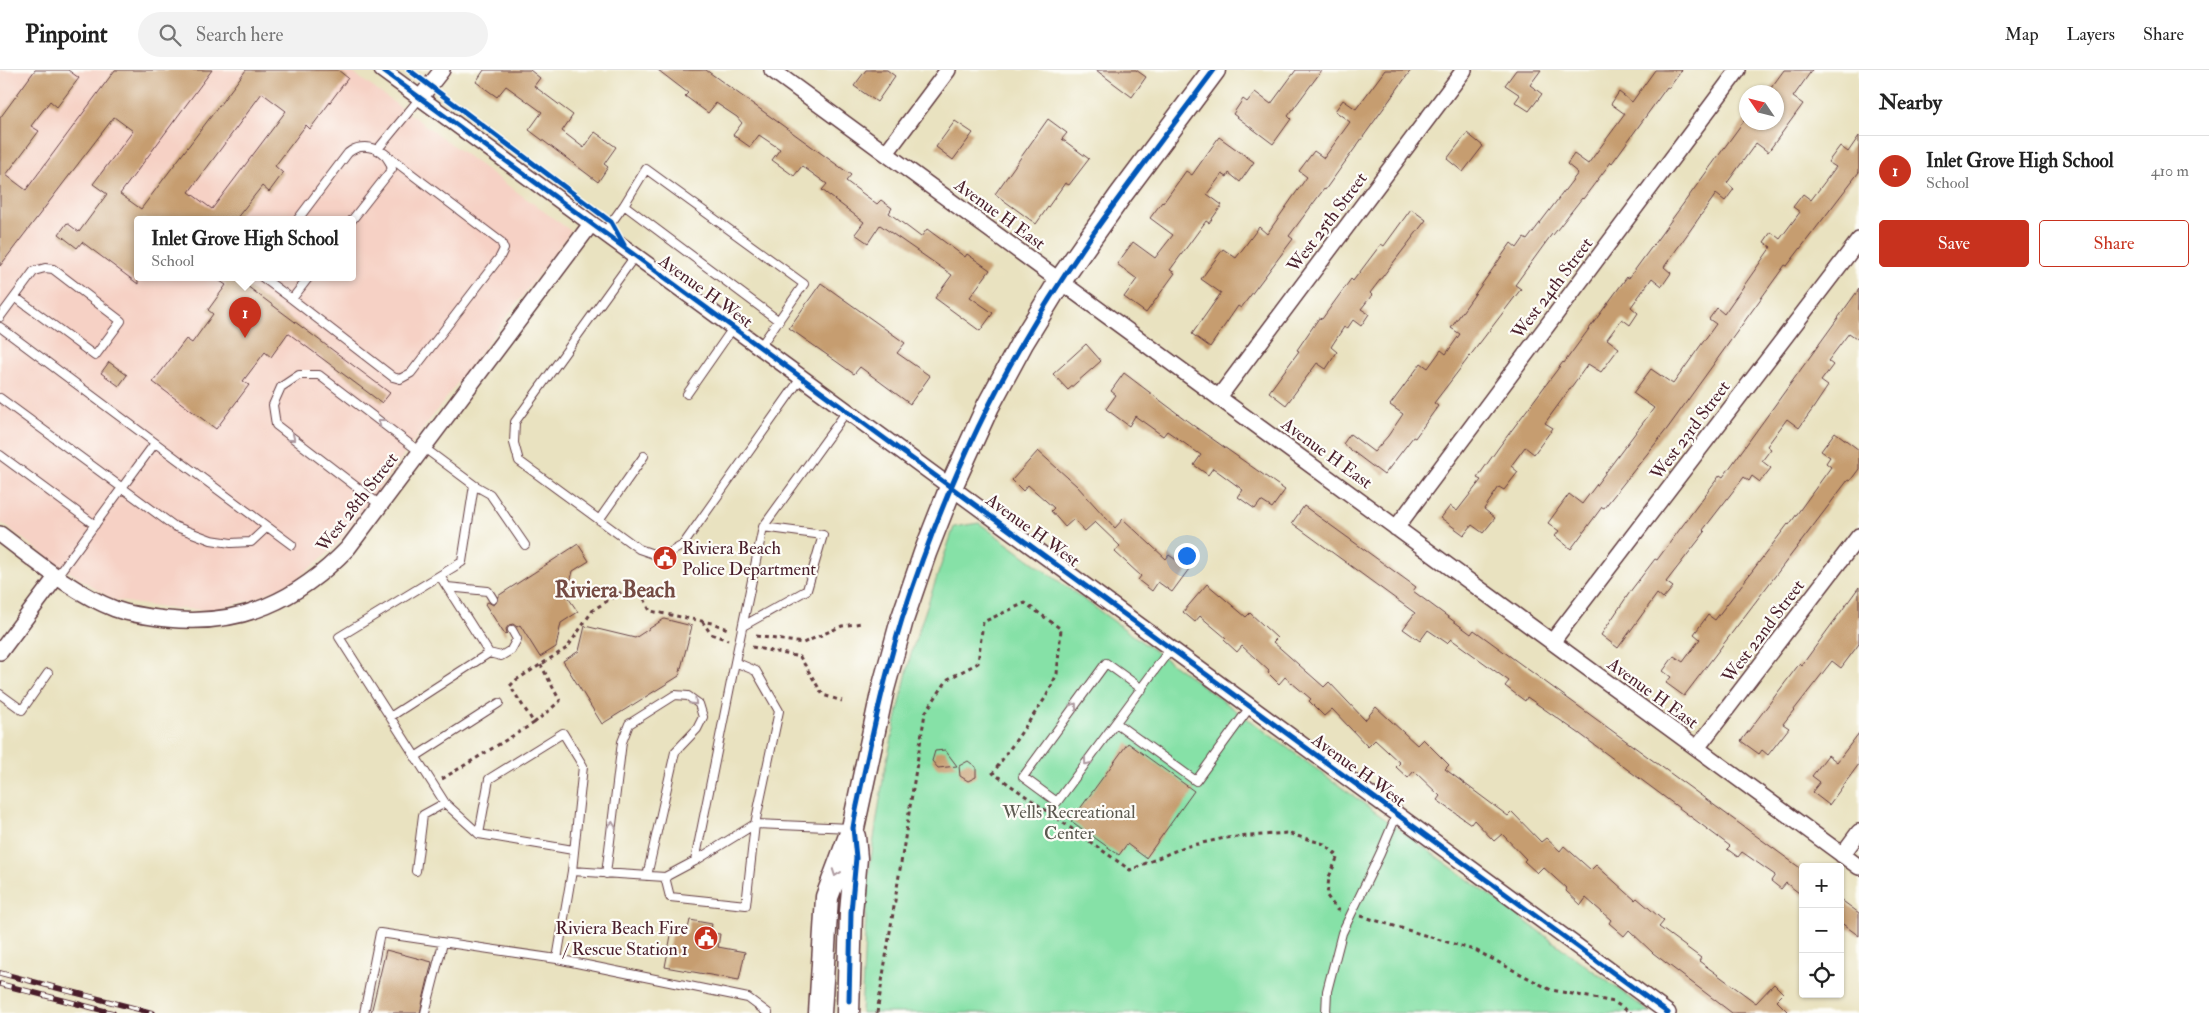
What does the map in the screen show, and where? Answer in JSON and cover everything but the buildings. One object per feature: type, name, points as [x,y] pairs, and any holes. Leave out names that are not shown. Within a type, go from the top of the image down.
[{"type":"main road","points":[[820,1013],[827,897],[852,828],[883,689],[902,620],[925,552],[951,487],[988,406],[1022,343],[1060,281],[1120,196],[1214,70]]},
{"type":"main road","points":[[848,1013],[851,912],[856,858],[852,828]]},
{"type":"street","name":"Avenue H West","points":[[382,70],[1668,1013]]},
{"type":"street","points":[[420,98],[442,70]]},
{"type":"street","name":"Avenue H East","points":[[772,70],[1859,867]]},
{"type":"street","points":[[886,153],[948,70]]},
{"type":"street","name":"West 25th Street","points":[[1219,397],[1464,70]]},
{"type":"street","name":"West 24th Street","points":[[1396,528],[1738,70]]},
{"type":"street","name":"West 28th Street","points":[[0,534],[57,576],[91,597],[115,609],[144,616],[183,621],[210,620],[237,616],[263,608],[285,598],[308,584],[348,548],[421,450],[597,228]]},
{"type":"street","name":"West 23rd Street","points":[[1552,642],[1859,240]]},
{"type":"street","name":"West 22nd Street","points":[[1697,748],[1859,536]]},
{"type":"street","points":[[0,652],[57,576]]},
{"type":"street","points":[[1842,855],[1859,832]]},
{"type":"lane","points":[[381,151],[420,98]]},
{"type":"lane","points":[[267,281],[393,377],[400,379],[411,373],[500,257],[504,249],[501,242],[381,151],[364,146],[356,147],[348,153],[300,216]]},
{"type":"lane","points":[[355,216],[392,169],[390,162],[381,151]]},
{"type":"lane","points":[[597,228],[624,205],[646,169],[804,284],[760,347]]},
{"type":"lane","points":[[624,205],[779,321]]},
{"type":"lane","points":[[635,256],[515,422],[514,443],[519,461],[599,520],[639,549],[662,557],[683,545],[801,378]]},
{"type":"lane","points":[[0,317],[34,271],[45,268],[53,269],[121,321],[95,356],[15,297]]},
{"type":"lane","points":[[292,299],[306,281]]},
{"type":"lane","points":[[0,327],[292,546]]},
{"type":"lane","points":[[687,394],[733,328]]},
{"type":"lane","points":[[380,505],[276,425],[273,405],[281,388],[299,374],[319,375],[421,450],[490,494],[524,545]]},
{"type":"lane","points":[[0,398],[174,526],[211,540],[231,542],[252,542],[267,528]]},
{"type":"lane","points":[[695,861],[742,626],[764,527],[847,411]]},
{"type":"lane","points":[[57,576],[155,443]]},
{"type":"lane","points":[[0,455],[95,525]]},
{"type":"lane","points":[[599,520],[644,456]]},
{"type":"lane","points":[[474,485],[462,562],[339,637],[445,803],[479,834],[573,850]]},
{"type":"lane","points":[[742,626],[807,590],[823,535],[764,527]]},
{"type":"lane","points":[[440,576],[489,653],[501,656],[511,650],[517,639],[512,630]]},
{"type":"lane","points":[[447,587],[488,591],[493,599]]},
{"type":"lane","points":[[1142,689],[1106,663],[1023,777],[1058,802],[1116,723],[1142,689],[1172,648]]},
{"type":"lane","points":[[390,717],[489,653]]},
{"type":"lane","points":[[666,877],[670,897],[746,906],[755,824],[779,711],[756,671],[736,662]]},
{"type":"lane","points":[[0,694],[22,710],[48,673]]},
{"type":"lane","points":[[606,874],[622,742],[629,724],[674,695],[688,696],[699,704],[702,717],[696,729],[675,752],[647,876]]},
{"type":"lane","points":[[416,757],[500,703]]},
{"type":"lane","points":[[1116,723],[1196,781],[1250,707]]},
{"type":"lane","points":[[479,834],[489,779],[563,733],[583,766],[572,871],[558,959]]},
{"type":"lane","points":[[416,871],[423,815],[445,803]]},
{"type":"lane","points":[[1326,1013],[1327,991],[1336,952],[1351,913],[1397,814]]},
{"type":"lane","points":[[572,871],[666,877],[755,824],[852,828]]},
{"type":"lane","points":[[364,1013],[380,933],[558,959],[748,998],[768,1013]]},
{"type":"lane","points":[[425,1013],[444,943]]},
{"type":"path","points":[[534,723],[510,686],[567,648],[593,610],[626,589],[642,594],[650,611],[702,621],[728,629]]},
{"type":"path","points":[[877,1013],[926,713],[948,679],[978,663],[983,622],[1025,602],[1061,629],[1057,674],[1046,697],[993,773],[1130,870],[1184,847],[1225,838],[1287,833],[1324,844],[1338,856],[1329,877],[1327,896],[1337,910],[1477,951],[1551,990],[1614,1002],[1631,1013]]},
{"type":"path","points":[[702,621],[710,634],[728,640]]},
{"type":"path","points":[[756,636],[803,644],[842,626],[862,623]]},
{"type":"path","points":[[752,647],[800,657],[824,695],[842,701]]},
{"type":"path","points":[[433,785],[534,723],[560,701],[541,665]]},
{"type":"shaded area","points":[[0,70],[349,70],[571,231],[335,547],[295,581],[252,600],[211,610],[163,608],[113,600],[51,560],[0,522]]},
{"type":"green space","name":"Wells Recreational Center","points":[[979,523],[1651,1013],[861,1013],[868,878],[884,773],[912,650],[954,527]]},
{"type":"railway","points":[[0,973],[153,1013]]},
{"type":"railway","points":[[0,984],[113,1013]]},
{"type":"cycle path","points":[[382,70],[1668,1013]]},
{"type":"cycle path","points":[[409,70],[611,222],[624,245]]},
{"type":"cycle path","points":[[849,1001],[851,912],[856,858],[853,828],[856,810],[895,642],[940,513],[987,410],[1022,344],[1044,308],[1114,204],[1214,70]]},
{"type":"place","name":"Inlet Grove High School","points":[[245,338]]},
{"type":"place","name":"Riviera Beach Police Department","points":[[665,558]]},
{"type":"place","name":"Riviera Beach Fire / Rescue Station 1","points":[[706,938]]},
{"type":"district","name":"Riviera Beach","points":[[615,589]]}]
